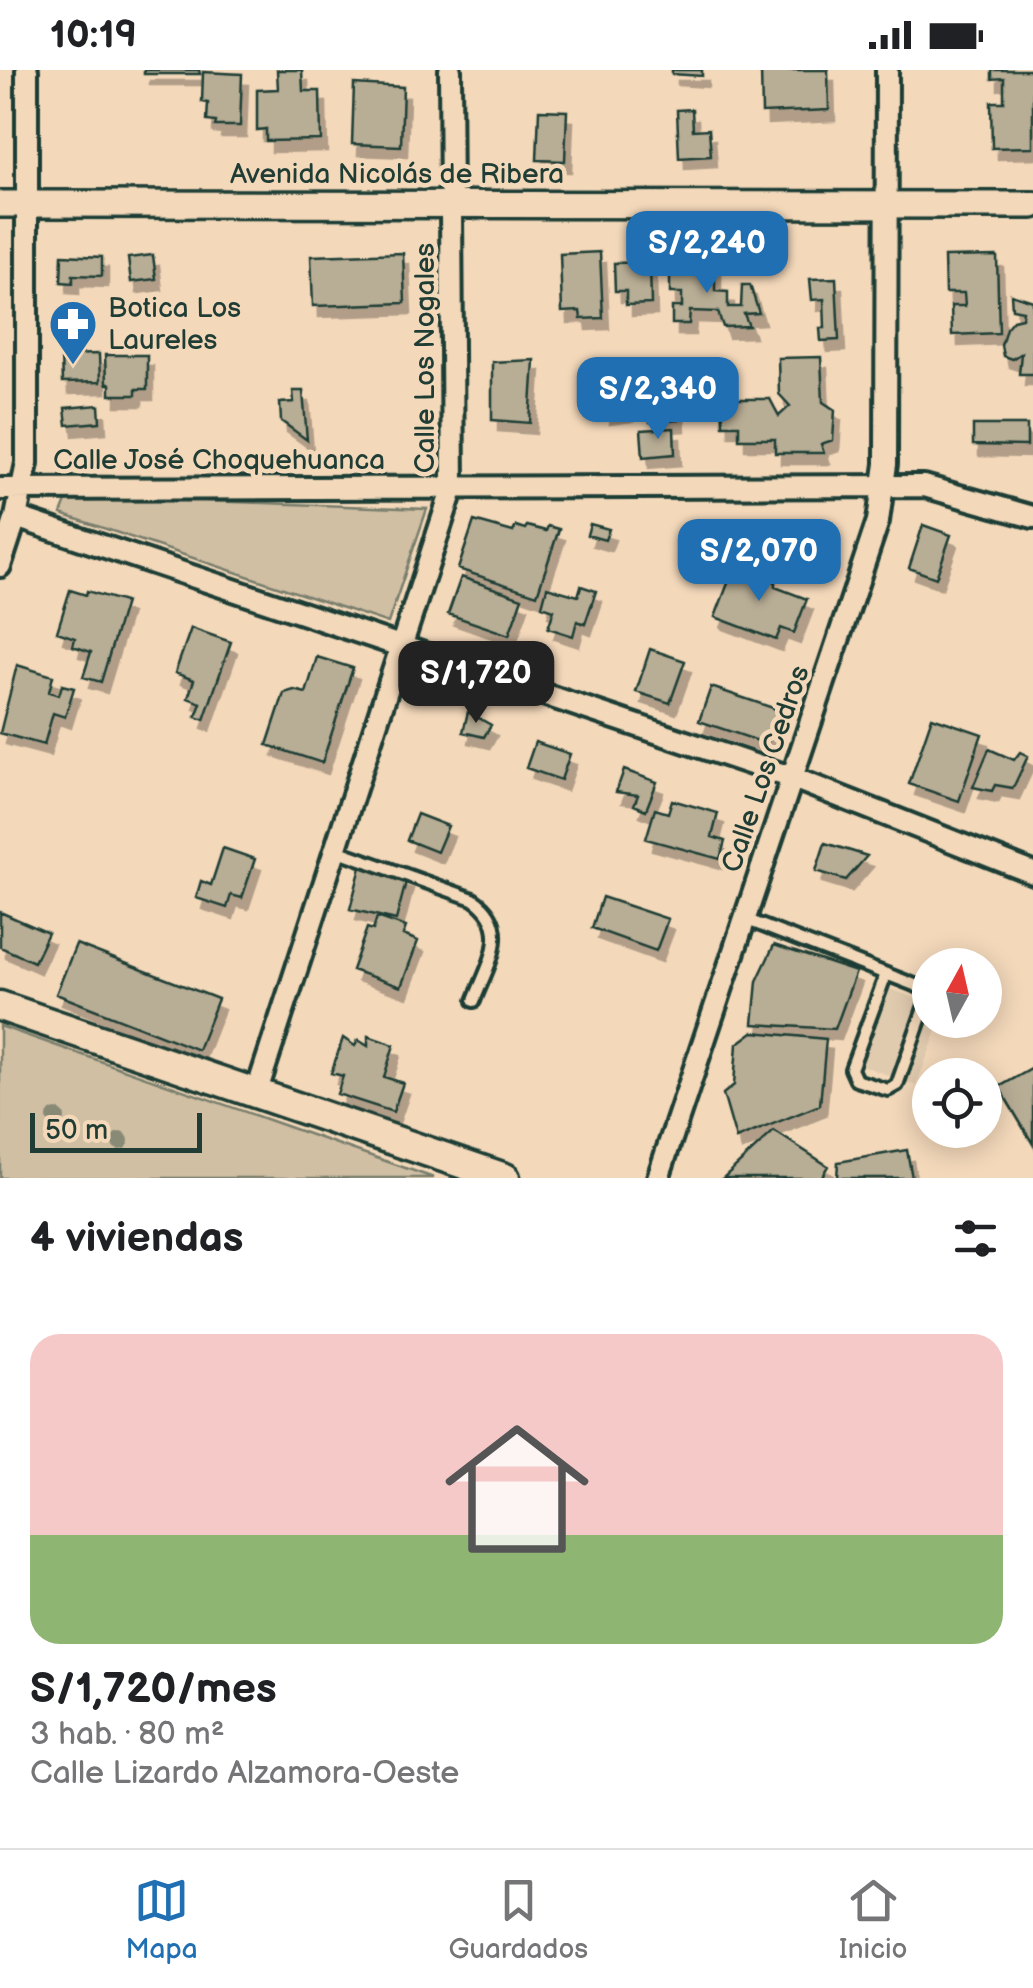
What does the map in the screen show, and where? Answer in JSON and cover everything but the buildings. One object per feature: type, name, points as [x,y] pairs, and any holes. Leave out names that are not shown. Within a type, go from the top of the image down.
[{"type":"main road","points":[[0,1006],[505,1178]]},
{"type":"street","points":[[0,566],[27,462],[27,70]]},
{"type":"street","name":"Calle Los Nogales","points":[[256,1094],[453,487],[450,70]]},
{"type":"street","name":"Calle Los Cedros","points":[[658,1178],[878,521],[886,464],[887,70]]},
{"type":"street","name":"Avenida Nicolás de Ribera","points":[[0,204],[1033,205]]},
{"type":"street","name":"Calle José Choquehuanca","points":[[0,489],[924,486],[1033,517]]},
{"type":"street","points":[[16,516],[792,778],[1033,873]]},
{"type":"lane","points":[[335,850],[472,899],[490,914],[496,926],[496,942],[474,1000]]},
{"type":"lane","points":[[745,919],[912,984]]},
{"type":"lane","points":[[886,974],[851,1069],[856,1080],[888,1090],[897,1086],[914,1038]]},
{"type":"shaded area","points":[[68,496],[427,509],[388,623],[61,514]]},
{"type":"shaded area","points":[[875,983],[912,997],[912,1038],[934,1038],[927,1058],[912,1058],[912,1084],[846,1059]]},
{"type":"shaded area","points":[[0,1026],[434,1178],[0,1178]]},
{"type":"place","name":"Botica Los Laureles","points":[[73,366]]}]
